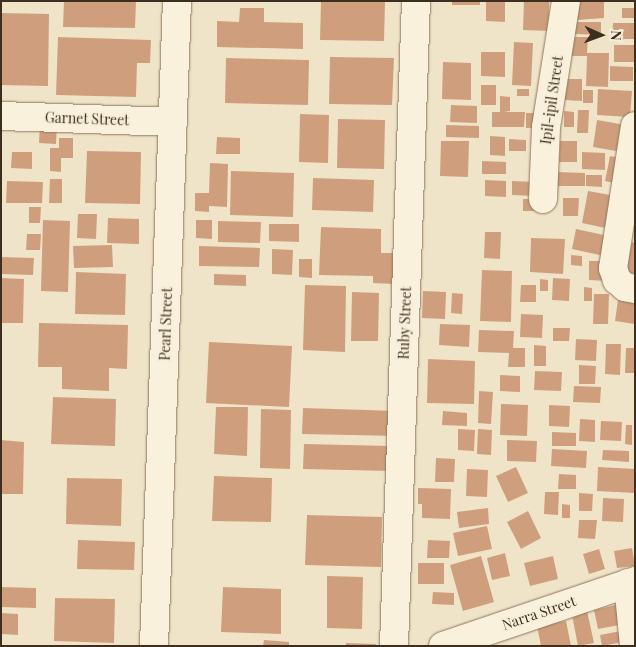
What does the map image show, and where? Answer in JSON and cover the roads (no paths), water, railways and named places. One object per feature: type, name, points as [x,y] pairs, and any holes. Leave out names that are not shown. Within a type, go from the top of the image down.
[{"type":"street","name":"Pearl Street","points":[[154,646],[177,1]]},
{"type":"street","name":"Ruby Street","points":[[394,646],[416,1]]},
{"type":"street","name":"Ipil-ipil Street","points":[[543,199],[546,127],[566,1]]},
{"type":"street","name":"Garnet Street","points":[[1,116],[172,122]]},
{"type":"street","points":[[626,284],[613,268],[635,126]]},
{"type":"street","points":[[631,582],[634,646]]},
{"type":"street","name":"Narra Street","points":[[443,646],[631,582]]}]
